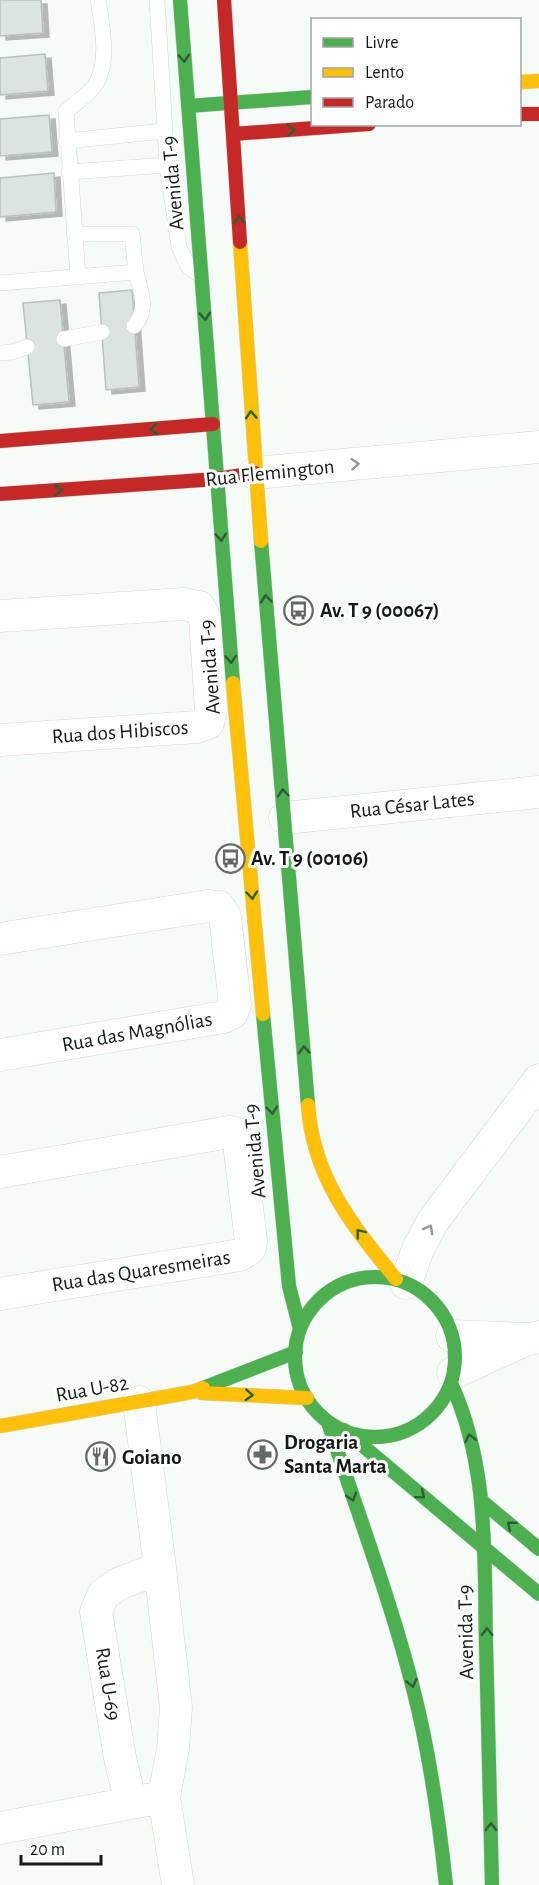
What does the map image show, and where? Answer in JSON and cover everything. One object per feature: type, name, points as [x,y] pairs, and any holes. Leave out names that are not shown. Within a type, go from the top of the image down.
[{"type":"main road","name":"Avenida T-9","points":[[180,0],[237,737],[289,1286],[300,1329]]},
{"type":"main road","points":[[224,0],[255,473],[309,1122],[319,1158],[331,1188],[348,1217],[401,1281]]},
{"type":"main road","points":[[521,82],[539,81]]},
{"type":"main road","points":[[188,106],[311,97]]},
{"type":"main road","points":[[521,114],[539,114]]},
{"type":"main road","points":[[233,134],[342,126]]},
{"type":"main road","points":[[0,441],[213,424]]},
{"type":"main road","name":"Rua Flemington","points":[[0,494],[217,479],[255,473]]},
{"type":"main road","points":[[344,1431],[365,1436],[387,1436],[407,1430],[426,1418],[441,1402],[452,1378],[455,1355],[453,1335],[446,1319],[422,1291],[401,1281],[376,1276],[357,1278],[323,1296],[309,1311],[300,1329],[296,1352],[296,1368],[307,1398],[328,1422],[344,1431],[539,1594]]},
{"type":"main road","name":"Rua U-82","points":[[0,1426],[192,1392],[296,1352]]},
{"type":"main road","name":"Avenida T-9","points":[[452,1378],[470,1433],[483,1502],[492,1885]]},
{"type":"main road","name":"Rua U-82","points":[[192,1392],[307,1398]]},
{"type":"main road","points":[[328,1422],[383,1584],[408,1667],[429,1756],[441,1832],[446,1885]]},
{"type":"main road","points":[[483,1502],[539,1549]]},
{"type":"street","name":"Rua Flemington","points":[[255,473],[539,447]]},
{"type":"street","name":"Rua dos Hibiscos","points":[[0,616],[183,604],[199,607],[205,619],[211,710],[208,723],[198,727],[0,740]]},
{"type":"street","name":"Rua César Lates","points":[[285,818],[539,792]]},
{"type":"street","name":"Rua das Magnólias","points":[[0,939],[208,906],[219,907],[225,917],[234,1004],[232,1013],[224,1017],[0,1055]]},
{"type":"street","points":[[401,1281],[433,1221],[539,1080]]},
{"type":"street","name":"Rua das Quaresmeiras","points":[[0,1172],[234,1133],[239,1143],[251,1241],[250,1248],[240,1255],[0,1294]]},
{"type":"street","points":[[453,1335],[534,1338]]},
{"type":"street","points":[[452,1378],[534,1338]]},
{"type":"street","points":[[139,1402],[176,1707],[173,1748],[164,1797],[178,1885]]},
{"type":"street","name":"Rua U-69","points":[[132,1803],[120,1758],[96,1612],[103,1595],[118,1584],[160,1568]]},
{"type":"street","points":[[0,1828],[164,1797]]},
{"type":"lane","points":[[78,276],[66,141],[66,111],[89,92],[101,71],[104,39],[98,0]]},
{"type":"lane","points":[[157,0],[167,165],[179,247],[188,266],[202,279]]},
{"type":"lane","points":[[66,141],[164,131]]},
{"type":"lane","points":[[69,171],[167,165]]},
{"type":"lane","points":[[74,234],[132,234],[136,272],[143,298],[143,310],[134,326]]},
{"type":"lane","points":[[0,283],[136,272]]},
{"type":"lane","points":[[64,339],[102,332]]},
{"type":"lane","points":[[0,353],[27,347]]},
{"type":"building","points":[[0,0],[41,0],[43,33],[0,36]]},
{"type":"building","points":[[45,54],[48,91],[0,95],[0,58]]},
{"type":"building","points":[[49,115],[52,152],[0,156],[0,119]]},
{"type":"building","points":[[54,173],[56,212],[0,217],[0,178]]},
{"type":"building","points":[[132,290],[139,387],[106,390],[99,293]]},
{"type":"building","points":[[60,300],[69,402],[33,405],[23,303]]},
{"type":"traffic: fast","points":[[180,0],[233,683]]},
{"type":"traffic: fast","points":[[188,106],[311,97]]},
{"type":"traffic: fast","points":[[261,541],[308,1105]]},
{"type":"traffic: fast","points":[[263,1014],[289,1286],[300,1329]]},
{"type":"traffic: fast","points":[[375,1277],[406,1283],[431,1301],[449,1326],[455,1357],[449,1388],[431,1413],[406,1431],[375,1437],[344,1431],[319,1413],[301,1388],[295,1357],[301,1326],[319,1301],[344,1283],[375,1277]]},
{"type":"traffic: fast","points":[[203,1388],[296,1352]]},
{"type":"traffic: fast","points":[[451,1383],[472,1446],[482,1511],[492,1885]]},
{"type":"traffic: fast","points":[[328,1422],[384,1590],[414,1692],[433,1788],[446,1885]]},
{"type":"traffic: fast","points":[[344,1430],[539,1594]]},
{"type":"traffic: fast","points":[[483,1502],[539,1549]]},
{"type":"traffic: slow","points":[[521,82],[539,81]]},
{"type":"traffic: slow","points":[[240,242],[261,541]]},
{"type":"traffic: slow","points":[[233,683],[263,1014]]},
{"type":"traffic: slow","points":[[308,1105],[311,1131],[326,1178],[350,1219],[396,1279]]},
{"type":"traffic: slow","points":[[0,1426],[192,1392],[203,1388]]},
{"type":"traffic: slow","points":[[202,1393],[307,1398]]},
{"type":"traffic: jam","points":[[224,0],[240,242]]},
{"type":"traffic: jam","points":[[521,114],[539,114]]},
{"type":"traffic: jam","points":[[233,134],[342,126]]},
{"type":"traffic: jam","points":[[0,441],[213,424]]},
{"type":"traffic: jam","points":[[0,494],[217,479],[255,473]]},
{"type":"place","name":"Av. T 9 (00067)","points":[[299,610]]},
{"type":"place","name":"Av. T 9 (00106)","points":[[230,858]]},
{"type":"place","name":"Drogaria Santa Marta","points":[[263,1454]]},
{"type":"place","name":"Goiano","points":[[101,1457]]}]
